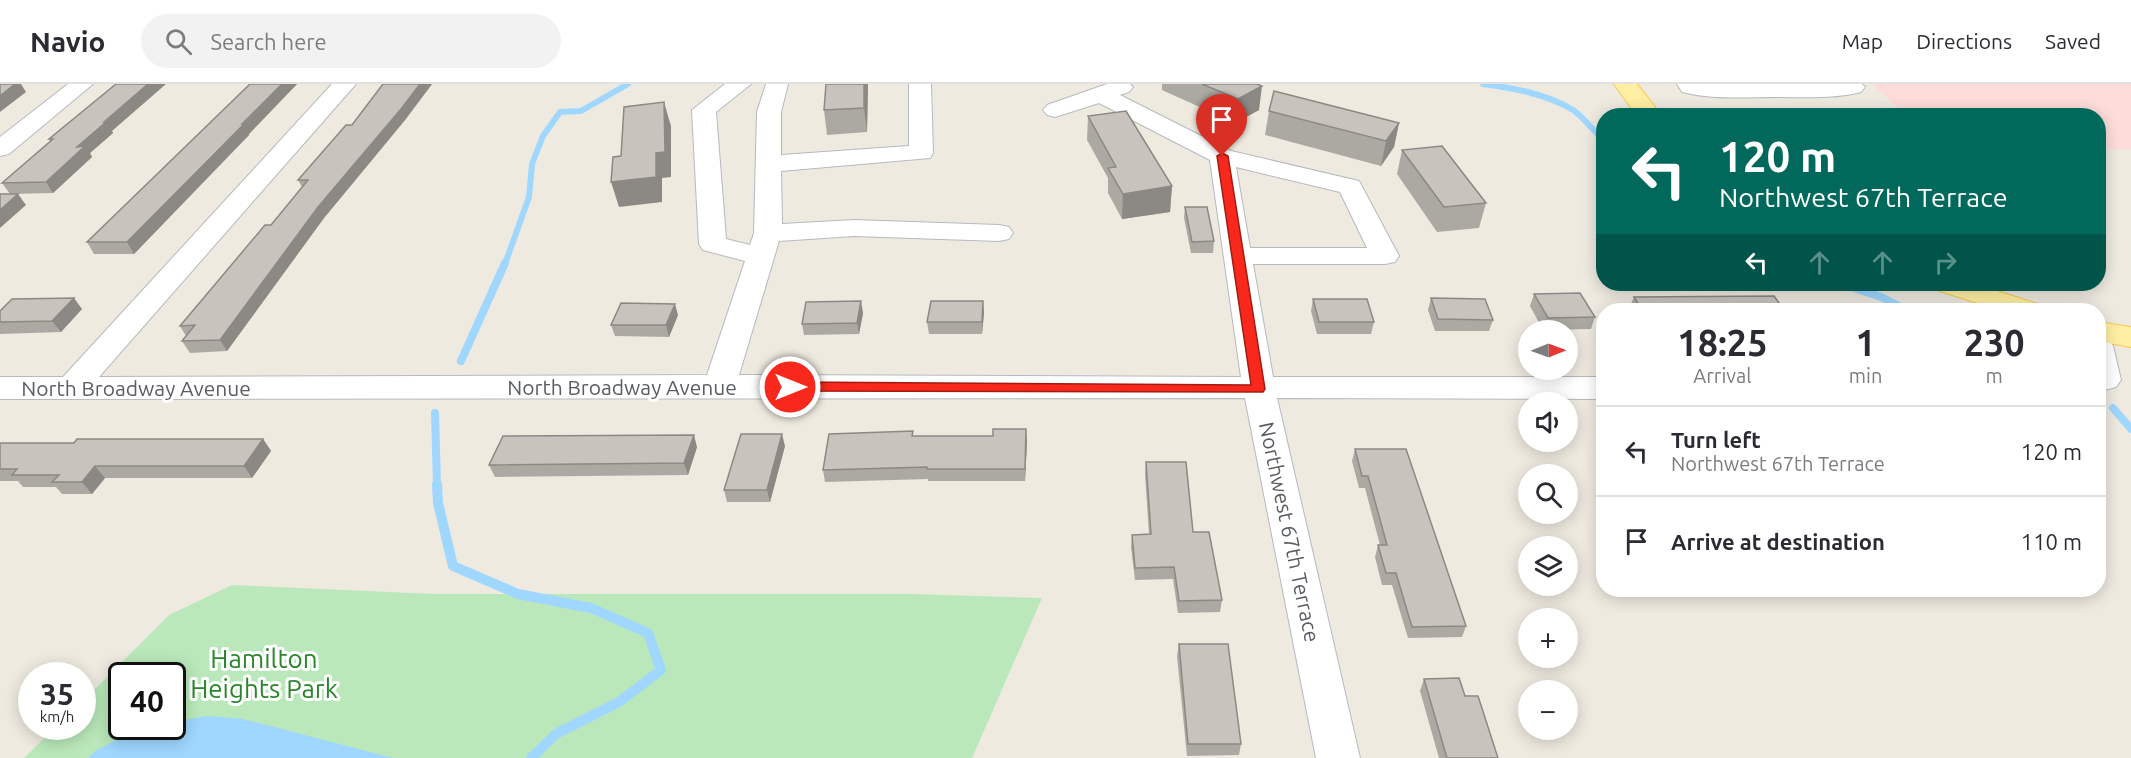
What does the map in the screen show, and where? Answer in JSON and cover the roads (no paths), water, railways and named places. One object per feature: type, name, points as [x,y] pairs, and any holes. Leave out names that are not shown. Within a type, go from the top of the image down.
[{"type":"main road","points":[[1625,84],[1644,108]]},
{"type":"main road","points":[[1969,291],[2006,303]]},
{"type":"main road","points":[[2106,332],[2131,337]]},
{"type":"street","points":[[0,149],[82,84]]},
{"type":"street","points":[[71,388],[345,84]]},
{"type":"street","points":[[740,84],[704,110],[713,244],[765,245],[854,228],[999,233]]},
{"type":"street","points":[[720,386],[765,245],[769,111],[777,84]]},
{"type":"street","points":[[767,164],[921,153],[920,84]]},
{"type":"street","points":[[1688,84],[1690,87],[1711,90],[1770,87],[1840,90],[1853,87],[1850,84]]},
{"type":"street","points":[[1770,87],[1790,108]]},
{"type":"street","points":[[1055,110],[1114,89],[1222,156],[1350,187],[1385,256],[1237,256]]},
{"type":"street","name":"Northwest 67th Terrace","points":[[1222,156],[1258,389],[1338,758]]},
{"type":"street","points":[[2106,365],[2112,380]]},
{"type":"street","name":"North Broadway Avenue","points":[[0,388],[720,386],[1596,388]]},
{"type":"water","points":[[207,716],[243,719],[393,758],[88,758],[95,751],[117,740],[186,740],[186,720]]},
{"type":"waterway","points":[[505,264],[529,197],[532,164],[543,136],[560,112],[581,111],[628,84]]},
{"type":"waterway","points":[[1483,84],[1530,92],[1563,104],[1577,113],[1596,132]]},
{"type":"waterway","points":[[461,361],[505,263]]},
{"type":"waterway","points":[[1863,291],[1893,303]]},
{"type":"waterway","points":[[2113,408],[2131,429]]},
{"type":"waterway","points":[[435,413],[437,486]]},
{"type":"waterway","points":[[437,484],[438,503],[453,566],[518,594],[591,608],[648,633],[661,670],[619,702],[556,734],[531,758]]},
{"type":"park label","name":"Hamilton Heights Park","points":[[264,673]]}]
